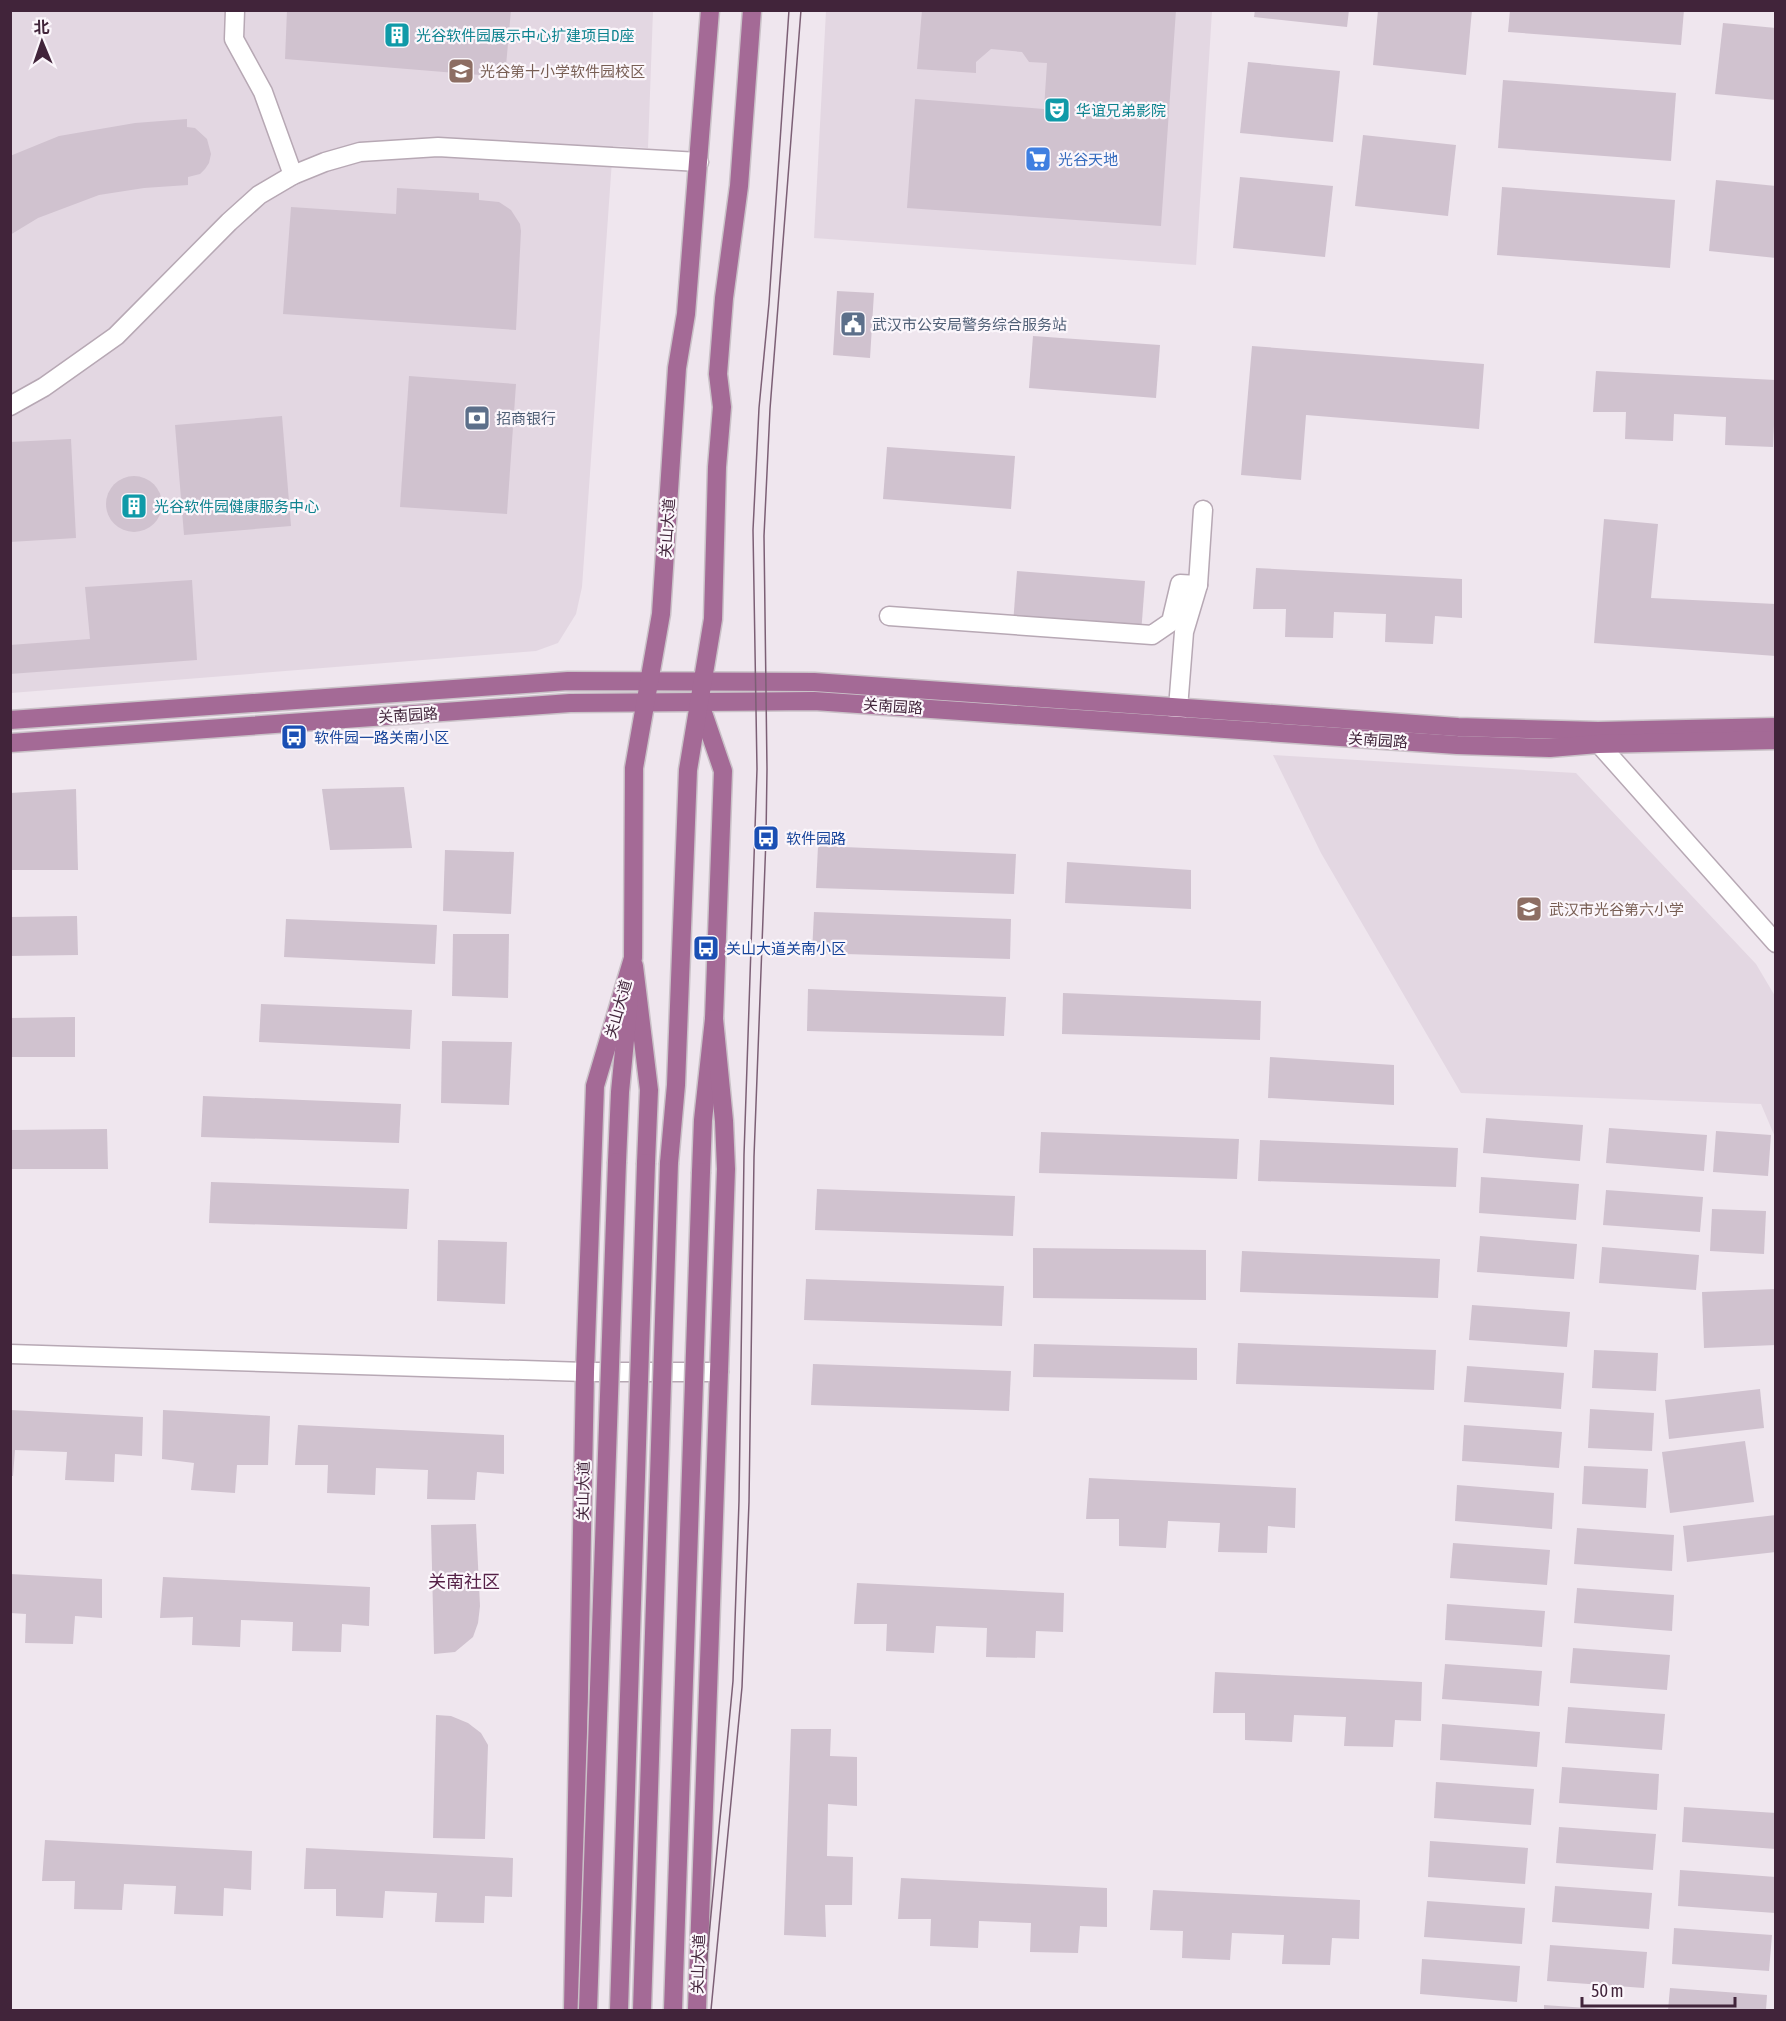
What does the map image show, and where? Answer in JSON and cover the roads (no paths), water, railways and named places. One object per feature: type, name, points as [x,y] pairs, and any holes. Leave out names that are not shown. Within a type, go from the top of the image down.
[{"type":"main road","name":"关山大道","points":[[573,2010],[585,1372],[595,1086],[633,958],[634,768],[661,614],[677,368],[686,314],[710,10]]},
{"type":"main road","points":[[642,2010],[669,1163],[676,1085],[687,770],[713,619],[717,467],[722,407],[718,374],[724,298],[739,186],[752,10]]},
{"type":"main road","name":"关南园路","points":[[10,720],[568,681],[814,682],[1593,737],[1776,740]]},
{"type":"main road","name":"关南园路","points":[[10,743],[570,703],[645,702],[814,701],[1457,745],[1550,748],[1593,737],[1776,727]]},
{"type":"main road","points":[[674,2010],[703,1120],[714,1019],[723,771],[699,702]]},
{"type":"main road","points":[[588,2010],[617,1162],[620,1092],[633,958]]},
{"type":"main road","points":[[619,2010],[649,1090],[633,958]]},
{"type":"main road","name":"关山大道","points":[[697,2010],[726,1169],[724,1121],[714,1019]]},
{"type":"street","points":[[235,10],[234,39],[263,92],[293,175]]},
{"type":"street","points":[[10,406],[44,387],[116,336],[259,195],[293,175],[325,162],[360,152],[438,147],[699,162]]},
{"type":"street","points":[[1177,726],[1184,632],[1198,585],[1203,510]]},
{"type":"street","points":[[889,616],[1152,634],[1171,622],[1180,584],[1198,585]]},
{"type":"street","points":[[1593,737],[1776,943]]},
{"type":"street","points":[[10,1354],[585,1372],[719,1372]]},
{"type":"tram line","points":[[705,1978],[733,1681],[739,1501],[744,1155],[757,769],[753,530],[759,408],[769,303],[789,10]]},
{"type":"tram line","points":[[711,2010],[742,1687],[749,1502],[754,1157],[766,838],[764,536],[770,409],[801,10]]},
{"type":"place","name":"光谷软件园展示中心扩建项目D座","points":[[397,35]]},
{"type":"place","name":"光谷第十小学软件园校区","points":[[461,71]]},
{"type":"place","name":"华谊兄弟影院","points":[[1057,110]]},
{"type":"place","name":"光谷天地","points":[[1038,159]]},
{"type":"place","name":"武汉市公安局警务综合服务站","points":[[853,324]]},
{"type":"place","name":"招商银行","points":[[477,418]]},
{"type":"place","name":"光谷软件园健康服务中心","points":[[134,506]]},
{"type":"place","name":"软件园一路关南小区","points":[[294,737]]},
{"type":"place","name":"软件园路","points":[[766,838]]},
{"type":"place","name":"武汉市光谷第六小学","points":[[1529,909]]},
{"type":"place","name":"关山大道关南小区","points":[[706,948]]},
{"type":"district","name":"关南社区","points":[[464,1581]]}]
